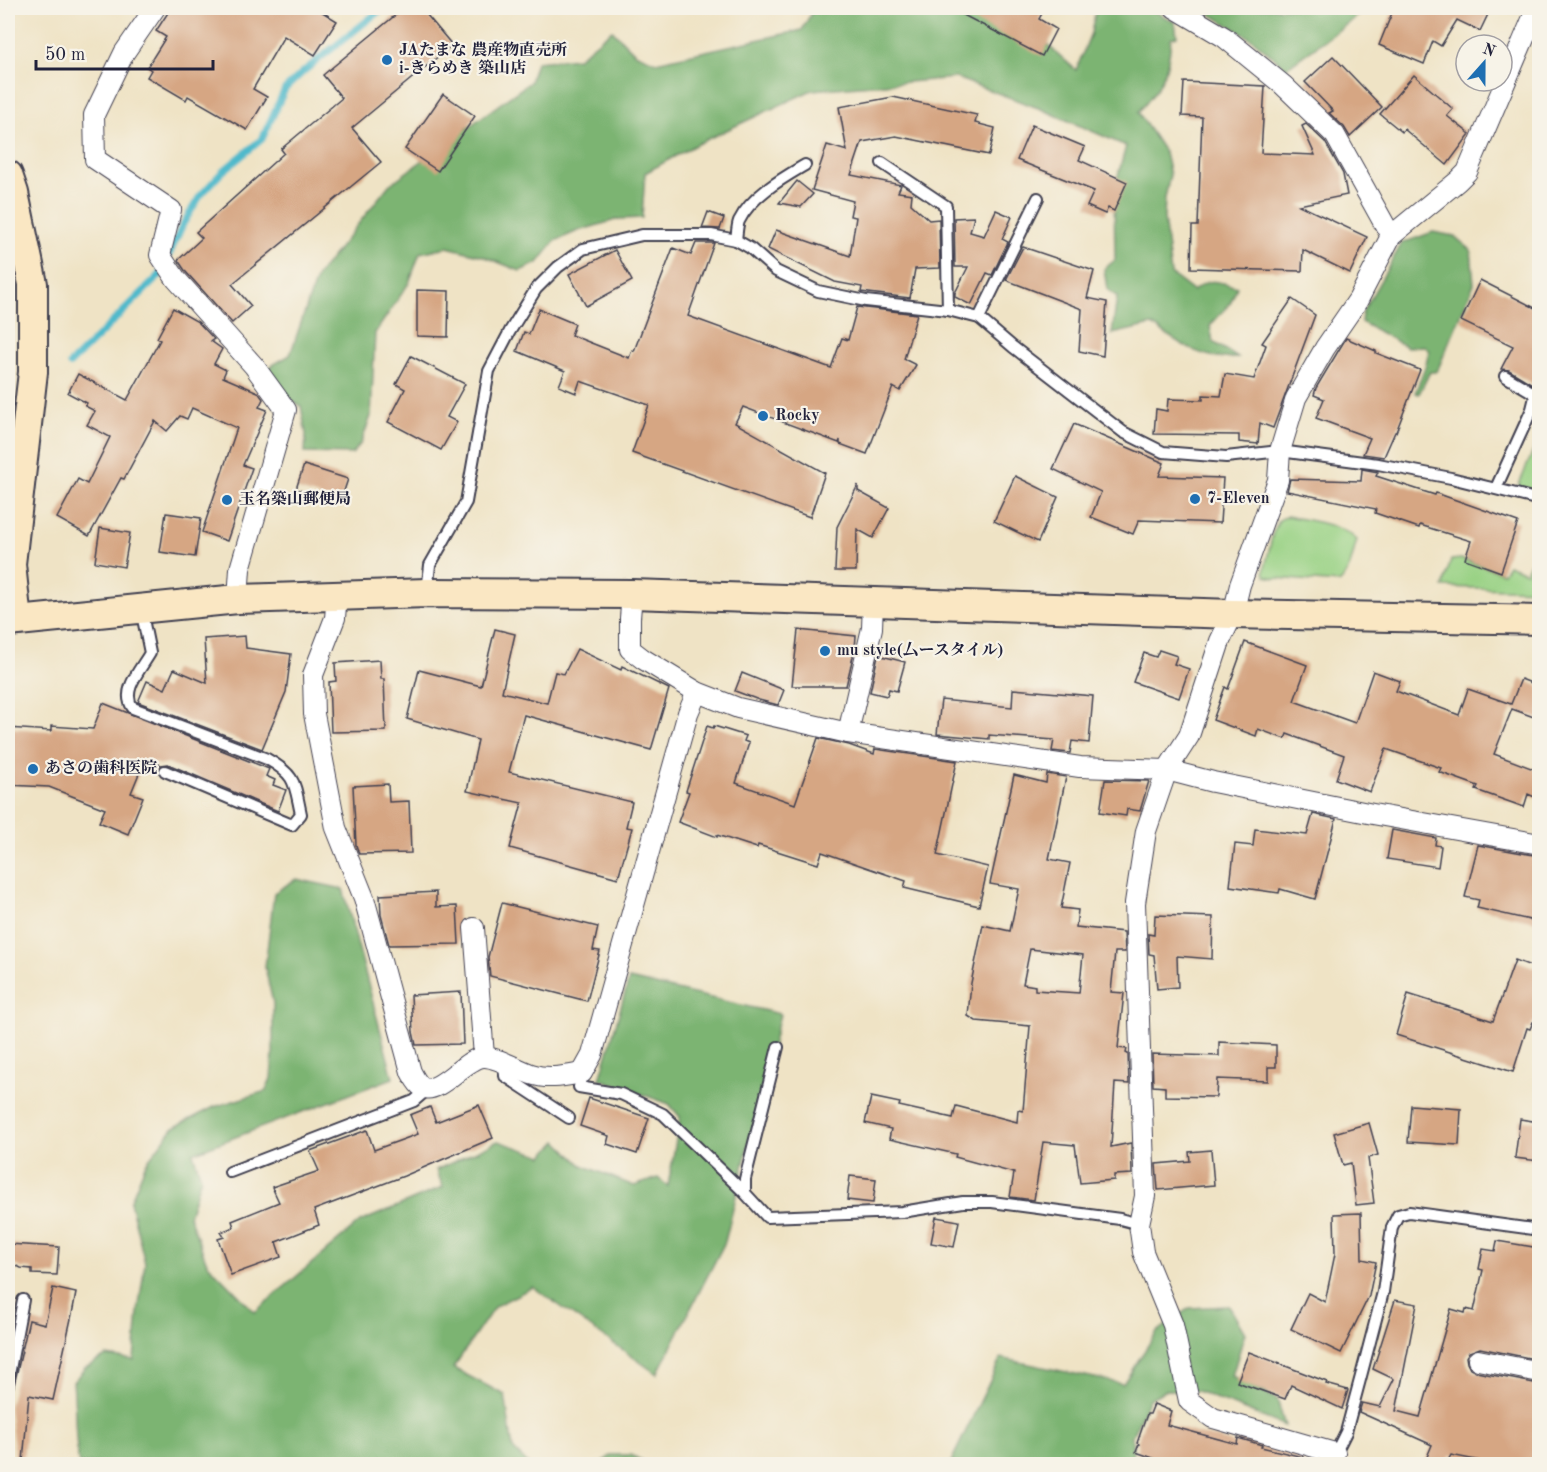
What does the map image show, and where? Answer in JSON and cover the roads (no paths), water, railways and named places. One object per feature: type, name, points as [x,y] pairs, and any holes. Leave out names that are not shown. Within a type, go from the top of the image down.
[{"type":"street","points":[[155,8],[124,53],[94,115],[95,159],[171,210],[160,255],[176,279],[254,366],[286,410],[240,569],[238,599]]},
{"type":"street","points":[[1175,8],[1224,37],[1283,85],[1335,135],[1391,236]]},
{"type":"street","points":[[1333,1459],[1213,1418],[1189,1401],[1173,1325],[1143,1252],[1139,1224],[1145,1196],[1135,903],[1146,831],[1167,770],[1189,736],[1220,641],[1233,614],[1240,585],[1278,480],[1280,451],[1296,399],[1325,348],[1358,300],[1391,236],[1467,172],[1537,8]]},
{"type":"street","points":[[8,175],[14,193],[33,284],[33,372],[11,564],[12,621],[238,599],[337,594],[427,593],[632,594],[1233,614],[1539,620]]},
{"type":"street","points":[[337,594],[335,618],[313,675],[314,714],[318,737],[336,828],[364,898],[411,1072],[420,1086],[428,1089],[442,1083],[470,1061],[484,1056],[533,1075],[555,1078],[582,1074],[592,1055],[688,712],[697,692]]},
{"type":"street","points":[[632,594],[630,649],[697,692],[738,708],[848,734],[1080,767],[1167,770],[1213,782],[1338,807],[1539,844]]},
{"type":"street","points":[[848,734],[872,628],[873,602]]},
{"type":"street","points":[[474,928],[484,1056]]},
{"type":"street","points":[[1478,1360],[1539,1372]]},
{"type":"lane","points":[[882,163],[946,206],[948,310]]},
{"type":"lane","points":[[736,240],[739,221],[750,207],[771,186],[805,165]]},
{"type":"lane","points":[[979,318],[1038,198]]},
{"type":"lane","points":[[427,593],[430,565],[466,502],[489,371],[510,331],[536,289],[558,267],[583,249],[642,235],[711,235],[736,240],[750,248],[776,271],[818,291],[866,300],[948,310],[979,318],[1123,432],[1163,452],[1226,457],[1280,451],[1378,464],[1496,488],[1539,500]]},
{"type":"lane","points":[[1496,488],[1535,398],[1532,392],[1506,375]]},
{"type":"lane","points":[[141,608],[150,653],[128,690],[128,702],[133,708],[267,759],[286,770],[294,784],[301,814],[292,825],[165,771]]},
{"type":"lane","points":[[745,1193],[745,1179],[778,1047]]},
{"type":"lane","points":[[504,1063],[505,1076],[569,1118]]},
{"type":"lane","points":[[582,1074],[579,1088],[621,1094],[663,1114],[745,1193],[766,1217],[902,1212],[963,1202],[992,1202],[1120,1219],[1139,1224]]},
{"type":"lane","points":[[230,1172],[414,1101],[428,1089]]},
{"type":"lane","points":[[1333,1459],[1346,1432],[1361,1376],[1383,1292],[1392,1227],[1398,1215],[1409,1212],[1539,1230]]},
{"type":"lane","points":[[8,1380],[23,1300]]},
{"type":"waterway","points":[[168,257],[183,224],[200,196],[222,172],[262,139],[285,89],[383,8]]},
{"type":"waterway","points":[[70,364],[160,275],[163,268]]},
{"type":"place","name":"JAたまな 農産物直売所 i-きらめき 築山店","points":[[387,60]]},
{"type":"place","name":"Rocky","points":[[763,416]]},
{"type":"place","name":"7-Eleven","points":[[1195,499]]},
{"type":"place","name":"玉名築山郵便局","points":[[227,500]]},
{"type":"place","name":"mu style(厶ースタイル)","points":[[825,651]]},
{"type":"place","name":"あさの歯科医院","points":[[33,769]]}]
